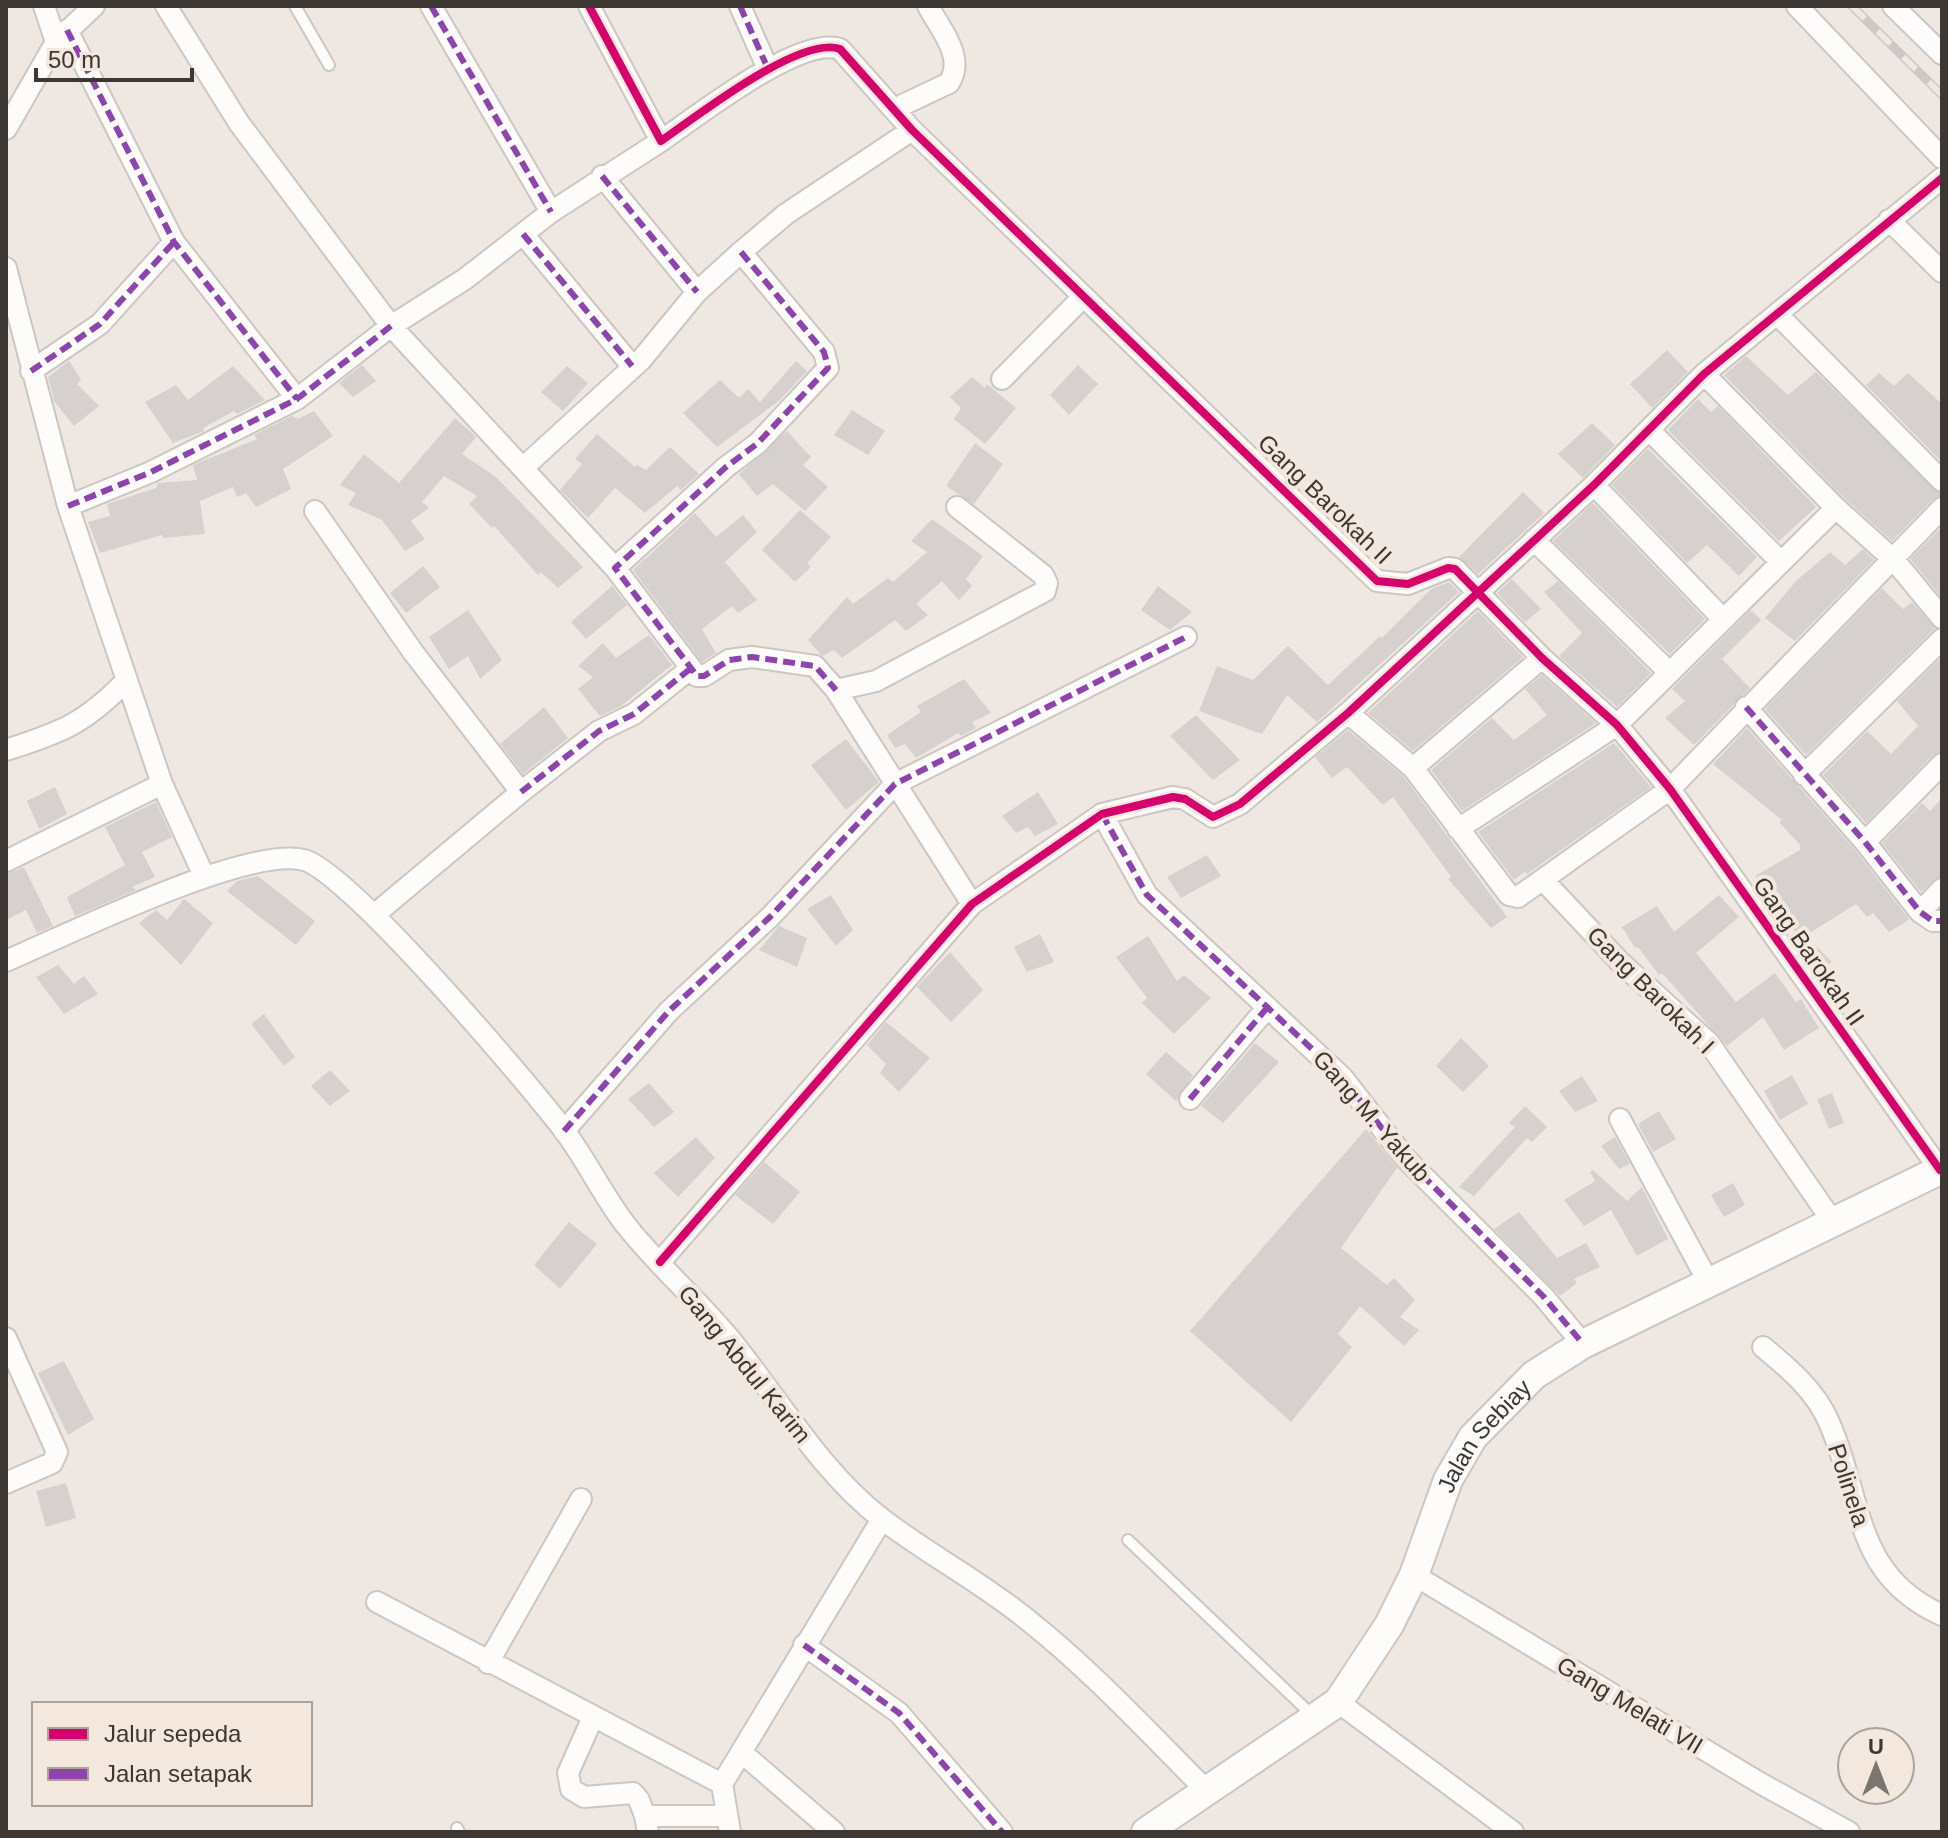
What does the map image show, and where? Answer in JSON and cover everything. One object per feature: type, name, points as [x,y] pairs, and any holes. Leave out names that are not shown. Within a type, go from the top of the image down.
[{"type":"street","points":[[44,6],[174,242],[297,399]]},
{"type":"street","points":[[6,129],[61,36],[94,6]]},
{"type":"street","points":[[166,6],[239,123],[391,326],[525,466],[615,568],[690,669],[697,676],[704,676],[729,660],[752,657],[815,666],[836,690],[972,904]]},
{"type":"street","points":[[431,6],[551,212]]},
{"type":"street","points":[[589,6],[661,141]]},
{"type":"street","points":[[68,506],[151,472],[297,399],[391,326],[465,279],[602,176],[661,141],[768,69],[740,6]]},
{"type":"street","points":[[894,109],[949,83],[952,77],[955,56],[928,6]]},
{"type":"street","points":[[1797,6],[1942,158]]},
{"type":"street","points":[[1893,6],[1942,54]]},
{"type":"street","name":"Gang Barokah II","points":[[768,69],[818,47],[829,45],[840,49],[912,130],[1377,581],[1408,584],[1448,568],[1455,569],[1542,658],[1617,725],[1670,789],[1941,1170]]},
{"type":"street","points":[[525,466],[632,366],[697,292],[741,252],[786,214],[912,130]]},
{"type":"street","points":[[602,176],[697,292]]},
{"type":"street","points":[[660,1262],[972,904],[1102,814],[1173,797],[1185,799],[1207,815],[1220,816],[1240,804],[1348,713],[1594,485],[1704,374],[1942,178]]},
{"type":"street","points":[[1889,220],[1942,272]]},
{"type":"street","points":[[523,234],[632,366]]},
{"type":"street","points":[[31,371],[100,324],[174,242]]},
{"type":"street","points":[[615,568],[717,474],[758,443],[828,368],[824,352],[741,252]]},
{"type":"street","points":[[6,268],[68,506],[162,784],[204,876]]},
{"type":"street","points":[[1002,379],[1083,297]]},
{"type":"street","points":[[1777,314],[1942,481]]},
{"type":"street","points":[[1704,374],[1836,508],[1894,560],[1942,618]]},
{"type":"street","points":[[1649,430],[1781,562]]},
{"type":"street","points":[[1594,485],[1723,619]]},
{"type":"street","points":[[836,690],[876,681],[1045,591],[1047,583],[1043,575],[1029,568],[957,507]]},
{"type":"street","points":[[1458,829],[1617,725],[1836,508]]},
{"type":"street","points":[[1348,713],[1413,768],[1509,895],[1518,897],[1670,789],[1746,707],[1942,508]]},
{"type":"street","points":[[315,511],[413,652],[521,792]]},
{"type":"street","points":[[1534,540],[1669,672]]},
{"type":"street","points":[[564,1131],[669,1011],[770,917],[895,784],[1186,637]]},
{"type":"street","points":[[1804,775],[1942,639]]},
{"type":"street","points":[[1413,768],[1542,658]]},
{"type":"street","points":[[374,915],[599,731],[634,714],[690,669]]},
{"type":"street","points":[[6,750],[53,735],[95,713],[127,680]]},
{"type":"street","points":[[1746,707],[1865,842],[1920,912],[1933,921],[1942,921]]},
{"type":"street","points":[[1865,842],[1942,764]]},
{"type":"street","points":[[6,861],[162,784]]},
{"type":"street","name":"Gang M. Yakub","points":[[1102,814],[1147,895],[1342,1077],[1406,1159],[1543,1296],[1583,1344]]},
{"type":"street","name":"Gang Abdul Karim","points":[[6,961],[204,876],[280,859],[299,858],[315,864],[374,915],[564,1131],[626,1225],[727,1335],[837,1477],[882,1519],[981,1583],[1078,1661],[1206,1790]]},
{"type":"street","name":"Gang Barokah I","points":[[1544,881],[1621,963],[1709,1043],[1833,1222]]},
{"type":"street","points":[[1920,912],[1942,889]]},
{"type":"street","points":[[1190,1099],[1266,1009]]},
{"type":"street","points":[[1620,1119],[1709,1283]]},
{"type":"street","name":"Jalan Sebiay","points":[[1146,1832],[1326,1710],[1389,1625],[1414,1575],[1448,1480],[1473,1437],[1534,1375],[1583,1344],[1941,1170]]},
{"type":"street","points":[[6,1338],[11,1364],[57,1456],[52,1463],[6,1483]]},
{"type":"street","name":"Polinela","points":[[1763,1347],[1803,1381],[1828,1419],[1868,1545],[1892,1584],[1942,1615]]},
{"type":"street","points":[[488,1663],[581,1499]]},
{"type":"street","points":[[593,1717],[568,1773],[571,1789],[584,1797],[633,1793],[639,1800],[646,1824],[729,1824],[722,1784],[882,1519]]},
{"type":"street","name":"Gang Melati VII","points":[[1414,1575],[1760,1783],[1849,1832]]},
{"type":"street","points":[[377,1602],[722,1784]]},
{"type":"street","points":[[804,1645],[899,1713],[1002,1832]]},
{"type":"street","points":[[1326,1710],[1513,1832]]},
{"type":"street","points":[[741,1752],[834,1832]]},
{"type":"lane","points":[[295,6],[329,65]]},
{"type":"lane","points":[[1128,1540],[1326,1710]]},
{"type":"building","points":[[1667,350],[1688,372],[1652,408],[1630,384]]},
{"type":"building","points":[[1746,356],[1788,395],[1816,372],[1942,495],[1933,499],[1892,541],[1845,499],[1724,375]]},
{"type":"building","points":[[69,361],[81,379],[77,384],[99,406],[74,426],[54,401],[48,377]]},
{"type":"building","points":[[796,361],[807,371],[780,400],[717,447],[683,413],[720,380],[739,398],[748,389],[760,402]]},
{"type":"building","points":[[362,365],[376,381],[353,397],[339,383]]},
{"type":"building","points":[[1078,365],[1098,384],[1069,415],[1050,395]]},
{"type":"building","points":[[233,366],[265,400],[237,414],[234,411],[203,428],[204,431],[173,443],[145,402],[176,385],[188,400]]},
{"type":"building","points":[[567,366],[588,383],[563,411],[541,392]]},
{"type":"building","points":[[1879,373],[1894,386],[1908,373],[1942,404],[1942,462],[1866,385]]},
{"type":"building","points":[[972,377],[985,388],[987,384],[1016,408],[985,444],[954,419],[961,408],[950,397]]},
{"type":"building","points":[[1698,399],[1711,412],[1718,406],[1816,507],[1779,541],[1668,430]]},
{"type":"building","points":[[852,410],[885,431],[868,455],[834,435]]},
{"type":"building","points":[[314,411],[333,436],[283,469],[291,489],[256,507],[246,493],[237,497],[233,487],[200,501],[205,534],[163,538],[162,535],[100,553],[88,522],[110,516],[107,504],[156,488],[158,483],[197,480],[193,465],[257,439],[254,435],[292,416],[298,419]]},
{"type":"building","points":[[455,418],[476,437],[462,454],[496,477],[583,567],[558,588],[541,572],[538,575],[494,526],[492,528],[469,504],[477,496],[444,476],[422,502],[429,508],[411,521],[425,539],[405,551],[382,520],[348,505],[356,493],[340,485],[364,454],[399,483]]},
{"type":"building","points":[[1592,423],[1615,445],[1583,478],[1558,454]]},
{"type":"building","points":[[787,431],[811,457],[803,465],[828,487],[805,511],[773,484],[757,496],[739,474]]},
{"type":"building","points":[[597,434],[635,467],[637,465],[646,470],[670,447],[699,474],[681,490],[677,486],[645,513],[615,488],[588,518],[560,490],[582,464],[575,459]]},
{"type":"building","points":[[975,443],[1003,464],[974,504],[946,486]]},
{"type":"building","points":[[1648,449],[1757,557],[1739,576],[1707,545],[1687,563],[1612,485]]},
{"type":"building","points":[[1523,492],[1544,513],[1478,574],[1459,557]]},
{"type":"building","points":[[1593,503],[1705,619],[1670,654],[1553,541]]},
{"type":"building","points":[[800,510],[831,537],[807,563],[811,567],[795,582],[762,550]]},
{"type":"building","points":[[695,513],[716,537],[743,515],[757,532],[725,562],[757,600],[738,613],[732,606],[702,629],[716,653],[702,662],[633,570]]},
{"type":"building","points":[[932,519],[983,556],[966,579],[972,586],[959,600],[942,581],[916,604],[928,615],[906,631],[895,620],[842,658],[834,650],[822,656],[808,640],[847,597],[853,604],[888,578],[893,582],[927,552],[911,541]]},
{"type":"building","points":[[1942,527],[1942,598],[1910,559]]},
{"type":"building","points":[[1863,549],[1874,560],[1795,641],[1765,618],[1796,581],[1830,552],[1845,565]]},
{"type":"building","points":[[423,566],[440,587],[406,613],[390,593]]},
{"type":"building","points":[[1512,579],[1541,609],[1525,622],[1497,593]]},
{"type":"building","points":[[1558,581],[1651,673],[1617,707],[1559,656],[1582,633],[1544,592]]},
{"type":"building","points":[[1449,582],[1459,592],[1317,722],[1287,695],[1262,734],[1199,711],[1217,666],[1253,680],[1288,646],[1328,685],[1380,636],[1382,638],[1431,589]]},
{"type":"building","points":[[612,586],[627,605],[586,639],[571,622]]},
{"type":"building","points":[[1158,586],[1192,612],[1170,630],[1141,610]]},
{"type":"building","points":[[1882,588],[1903,609],[1912,602],[1935,628],[1806,755],[1765,709]]},
{"type":"building","points":[[468,610],[502,660],[480,679],[468,656],[449,669],[429,637]]},
{"type":"building","points":[[1751,610],[1761,620],[1722,659],[1750,688],[1694,745],[1665,718],[1685,701],[1672,689]]},
{"type":"building","points":[[1478,611],[1523,657],[1413,751],[1368,713]]},
{"type":"building","points":[[649,635],[672,665],[621,706],[600,716],[578,689],[593,677],[578,666],[603,643],[616,658]]},
{"type":"building","points":[[1942,657],[1942,751],[1933,755],[1866,823],[1823,775],[1867,731],[1891,754],[1918,726],[1897,701]]},
{"type":"building","points":[[1542,675],[1596,723],[1462,811],[1431,770],[1492,718],[1514,740],[1547,715],[1525,689]]},
{"type":"building","points":[[964,679],[991,713],[972,722],[976,728],[961,736],[958,733],[916,758],[905,744],[895,748],[887,735],[921,712],[917,706]]},
{"type":"building","points":[[544,707],[568,738],[523,774],[500,744]]},
{"type":"building","points":[[1196,715],[1240,760],[1213,780],[1170,736]]},
{"type":"building","points":[[1747,728],[1855,850],[1909,919],[1889,932],[1873,913],[1867,917],[1856,904],[1800,939],[1755,876],[1800,850],[1800,845],[1779,822],[1782,820],[1713,764]]},
{"type":"building","points":[[1348,730],[1404,777],[1507,917],[1491,928],[1448,879],[1451,877],[1393,797],[1383,805],[1347,767],[1332,778],[1315,757]]},
{"type":"building","points":[[846,739],[879,782],[846,810],[811,765]]},
{"type":"building","points":[[1614,743],[1651,787],[1514,880],[1478,832]]},
{"type":"building","points":[[55,787],[67,814],[39,829],[27,801]]},
{"type":"building","points":[[1038,792],[1058,824],[1035,836],[1028,827],[1016,833],[1002,816]]},
{"type":"building","points":[[1942,798],[1942,876],[1921,892],[1882,843],[1922,803],[1930,811]]},
{"type":"building","points":[[156,802],[172,837],[142,852],[155,877],[132,887],[136,890],[75,916],[67,897],[125,865],[105,827]]},
{"type":"building","points":[[1207,855],[1221,876],[1181,898],[1167,877]]},
{"type":"building","points":[[24,867],[53,926],[37,933],[26,910],[6,920],[6,874]]},
{"type":"building","points":[[258,876],[315,921],[296,945],[227,891],[237,881]]},
{"type":"building","points":[[831,895],[853,930],[836,946],[807,909]]},
{"type":"building","points":[[1719,895],[1739,917],[1696,953],[1736,1002],[1775,973],[1796,1002],[1801,999],[1819,1028],[1784,1050],[1763,1017],[1727,1046],[1662,973],[1659,975],[1638,947],[1635,948],[1622,927],[1657,906],[1674,932]]},
{"type":"building","points":[[184,899],[213,923],[181,965],[139,923],[156,910],[167,920]]},
{"type":"building","points":[[779,926],[807,938],[797,967],[759,950]]},
{"type":"building","points":[[1040,934],[1054,962],[1027,972],[1014,947]]},
{"type":"building","points":[[1148,936],[1177,981],[1184,975],[1211,998],[1174,1034],[1142,1003],[1147,998],[1116,957]]},
{"type":"building","points":[[1814,944],[1832,962],[1816,971],[1801,952]]},
{"type":"building","points":[[950,952],[983,990],[951,1022],[917,987]]},
{"type":"building","points":[[58,965],[74,984],[84,976],[98,994],[64,1014],[36,977]]},
{"type":"building","points":[[264,1014],[295,1057],[284,1066],[251,1024]]},
{"type":"building","points":[[886,1022],[930,1058],[899,1092],[880,1073],[886,1064],[867,1045]]},
{"type":"building","points":[[1461,1038],[1489,1066],[1463,1092],[1436,1066]]},
{"type":"building","points":[[1255,1043],[1279,1062],[1223,1123],[1201,1106]]},
{"type":"building","points":[[1166,1052],[1193,1075],[1176,1101],[1146,1074]]},
{"type":"building","points":[[330,1070],[350,1091],[330,1106],[311,1086]]},
{"type":"building","points":[[1792,1075],[1808,1104],[1780,1120],[1764,1091]]},
{"type":"building","points":[[1582,1076],[1598,1101],[1575,1112],[1559,1091]]},
{"type":"building","points":[[649,1083],[674,1112],[654,1127],[628,1099]]},
{"type":"building","points":[[1832,1093],[1844,1123],[1829,1129],[1817,1099]]},
{"type":"building","points":[[1525,1106],[1547,1127],[1532,1142],[1527,1138],[1474,1196],[1459,1187],[1515,1127],[1509,1123]]},
{"type":"building","points":[[1659,1111],[1676,1139],[1653,1152],[1638,1124]]},
{"type":"building","points":[[1366,1129],[1397,1168],[1341,1248],[1387,1285],[1394,1278],[1415,1300],[1400,1317],[1419,1330],[1404,1346],[1360,1306],[1338,1334],[1352,1347],[1291,1422],[1190,1331]]},
{"type":"building","points":[[696,1137],[715,1158],[678,1197],[654,1173]]},
{"type":"building","points":[[1615,1137],[1630,1164],[1619,1169],[1601,1146]]},
{"type":"building","points":[[764,1162],[800,1192],[773,1224],[735,1195]]},
{"type":"building","points":[[1593,1170],[1627,1201],[1642,1187],[1668,1239],[1637,1256],[1611,1210],[1584,1226],[1564,1200],[1595,1181],[1590,1172]]},
{"type":"building","points":[[1733,1183],[1745,1205],[1724,1217],[1711,1195]]},
{"type":"building","points":[[1519,1212],[1557,1258],[1586,1243],[1600,1267],[1574,1279],[1577,1283],[1560,1296],[1494,1229]]},
{"type":"building","points":[[569,1222],[597,1244],[560,1289],[534,1265]]},
{"type":"building","points":[[64,1361],[94,1419],[68,1435],[38,1373]]},
{"type":"building","points":[[66,1483],[76,1518],[46,1527],[36,1491]]},
{"type":"railway","points":[[1852,6],[1942,95]]},
{"type":"marked path","points":[[431,6],[551,212]]},
{"type":"marked path","points":[[740,6],[768,69]]},
{"type":"marked path","points":[[67,30],[174,242],[297,399]]},
{"type":"marked path","points":[[602,176],[697,292]]},
{"type":"marked path","points":[[523,234],[632,366]]},
{"type":"marked path","points":[[31,371],[100,324],[174,242]]},
{"type":"marked path","points":[[741,252],[824,352],[828,368],[758,443],[726,467],[615,568],[697,676],[704,676],[729,660],[752,657],[815,666],[836,690]]},
{"type":"marked path","points":[[68,506],[151,472],[297,399],[391,326]]},
{"type":"marked path","points":[[564,1131],[669,1011],[770,917],[895,784],[1186,637]]},
{"type":"marked path","points":[[521,792],[599,731],[634,714],[690,669]]},
{"type":"marked path","points":[[1746,707],[1865,842],[1920,912],[1933,921],[1942,921]]},
{"type":"marked path","points":[[1102,814],[1147,895],[1342,1077],[1406,1159],[1543,1296],[1583,1344]]},
{"type":"marked path","points":[[1190,1099],[1266,1009]]},
{"type":"marked path","points":[[804,1645],[899,1713],[1002,1832]]},
{"type":"cycle path","points":[[589,6],[661,141],[775,66],[822,48],[840,49],[912,130],[1377,581],[1408,584],[1448,568],[1455,569],[1542,658],[1617,725],[1670,789],[1940,1170]]},
{"type":"cycle path","points":[[660,1262],[972,904],[1102,814],[1173,797],[1185,799],[1213,817],[1240,804],[1348,713],[1594,485],[1704,374],[1942,178]]}]
